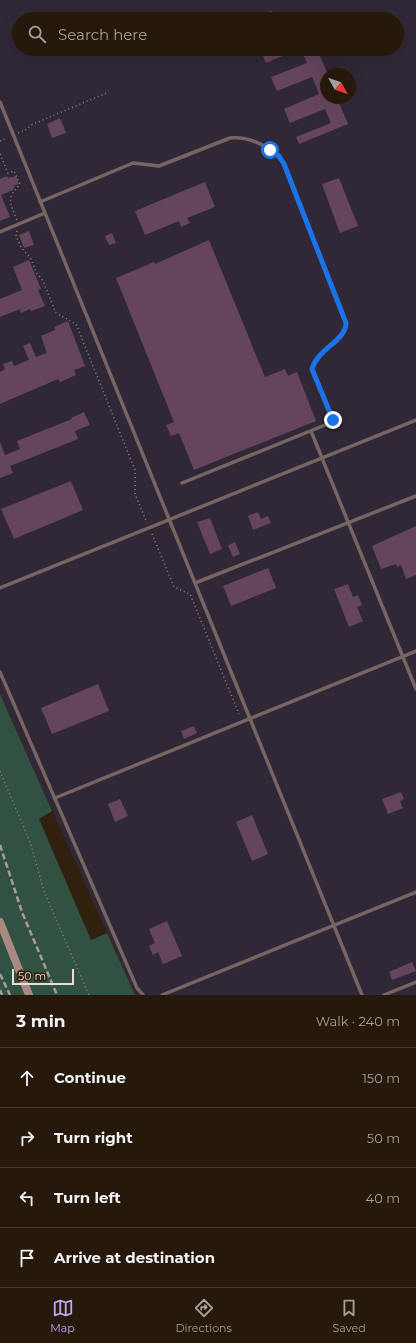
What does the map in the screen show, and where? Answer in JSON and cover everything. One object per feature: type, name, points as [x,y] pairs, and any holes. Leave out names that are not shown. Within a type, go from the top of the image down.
[{"type":"street","points":[[0,922],[29,995]]},
{"type":"lane","points":[[0,102],[362,995]]},
{"type":"lane","points":[[40,202],[133,163],[158,166],[230,138],[238,137],[260,144],[279,156],[284,164],[346,323],[344,333],[316,358],[312,369],[333,420],[330,424],[182,483]]},
{"type":"lane","points":[[0,232],[45,213]]},
{"type":"lane","points":[[0,588],[416,420]]},
{"type":"lane","points":[[311,431],[416,690]]},
{"type":"lane","points":[[195,583],[416,496]]},
{"type":"lane","points":[[55,798],[416,651]]},
{"type":"lane","points":[[0,672],[138,988],[143,995]]},
{"type":"lane","points":[[162,995],[416,892]]},
{"type":"lane","points":[[384,995],[416,982]]},
{"type":"path","points":[[0,141],[27,129],[31,125],[109,92]]},
{"type":"path","points":[[0,154],[8,173],[14,171],[20,184],[12,192],[9,201],[18,225],[16,236],[21,247],[31,259],[36,272],[43,281],[56,313],[76,324],[134,466],[135,494],[149,528],[174,587],[190,594],[239,714]]},
{"type":"path","points":[[0,771],[30,842],[45,894],[90,995]]},
{"type":"shaded area","points":[[0,0],[416,0],[416,995],[135,995],[0,694]]},
{"type":"green space","points":[[0,694],[52,811],[39,819],[91,940],[107,933],[135,995],[0,995]]},
{"type":"building","points":[[263,56],[282,56],[266,63]]},
{"type":"building","points":[[304,56],[320,56],[325,68],[320,68],[320,104],[340,104],[348,124],[299,144],[296,137],[331,123],[325,109],[290,123],[284,109],[319,94],[312,77],[277,91],[271,77],[307,63]]},
{"type":"building","points":[[60,118],[66,133],[52,138],[47,124]]},
{"type":"building","points":[[7,176],[8,178],[16,176],[19,184],[15,185],[13,190],[1,195],[10,217],[0,221],[0,179]]},
{"type":"building","points":[[339,178],[358,226],[340,233],[322,184]]},
{"type":"building","points":[[205,182],[215,207],[187,218],[190,223],[181,227],[179,221],[145,235],[135,211]]},
{"type":"building","points":[[29,231],[34,245],[24,248],[19,235]]},
{"type":"building","points":[[112,233],[116,243],[109,245],[105,236]]},
{"type":"building","points":[[209,240],[265,377],[285,369],[288,376],[297,372],[316,421],[194,470],[179,433],[171,436],[166,425],[174,422],[116,278],[154,262],[155,264]]},
{"type":"building","points":[[29,260],[41,289],[38,290],[45,306],[31,311],[30,309],[21,313],[20,309],[0,317],[0,299],[22,290],[13,267]]},
{"type":"building","points":[[68,321],[85,366],[74,370],[76,375],[60,382],[58,379],[0,404],[0,372],[5,369],[3,364],[12,361],[14,366],[29,360],[23,346],[30,343],[36,357],[47,353],[41,336],[55,330],[54,327]]},
{"type":"building","points":[[84,412],[90,425],[75,431],[78,439],[10,466],[13,473],[0,478],[0,442],[5,455],[20,449],[17,441],[72,419],[71,418]]},
{"type":"building","points":[[71,481],[83,510],[14,539],[1,509]]},
{"type":"building","points":[[258,512],[261,519],[268,516],[271,523],[253,530],[248,516]]},
{"type":"building","points":[[210,518],[222,549],[210,554],[197,522]]},
{"type":"building","points":[[416,526],[416,575],[406,579],[401,565],[397,567],[396,564],[381,569],[372,546]]},
{"type":"building","points":[[235,542],[240,554],[233,557],[228,545]]},
{"type":"building","points":[[268,568],[276,588],[231,606],[223,586]]},
{"type":"building","points":[[348,584],[353,597],[358,595],[362,605],[357,607],[363,621],[349,627],[334,589]]},
{"type":"building","points":[[98,684],[109,711],[52,734],[41,708]]},
{"type":"building","points":[[194,726],[197,733],[184,739],[181,731]]},
{"type":"building","points":[[401,792],[404,799],[400,801],[403,808],[388,814],[382,799]]},
{"type":"building","points":[[120,799],[128,816],[115,822],[108,804]]},
{"type":"building","points":[[252,815],[268,854],[252,861],[236,822]]},
{"type":"building","points":[[167,921],[182,956],[163,964],[158,952],[153,955],[149,946],[155,943],[149,929]]},
{"type":"building","points":[[412,962],[416,971],[392,980],[389,972]]},
{"type":"railway","points":[[0,845],[22,912],[57,995]]},
{"type":"railway","points":[[0,974],[10,995]]},
{"type":"railway","points":[[0,990],[2,995]]},
{"type":"route","points":[[270,150],[279,156],[284,164],[346,323],[344,333],[316,358],[312,369],[333,420]]}]
